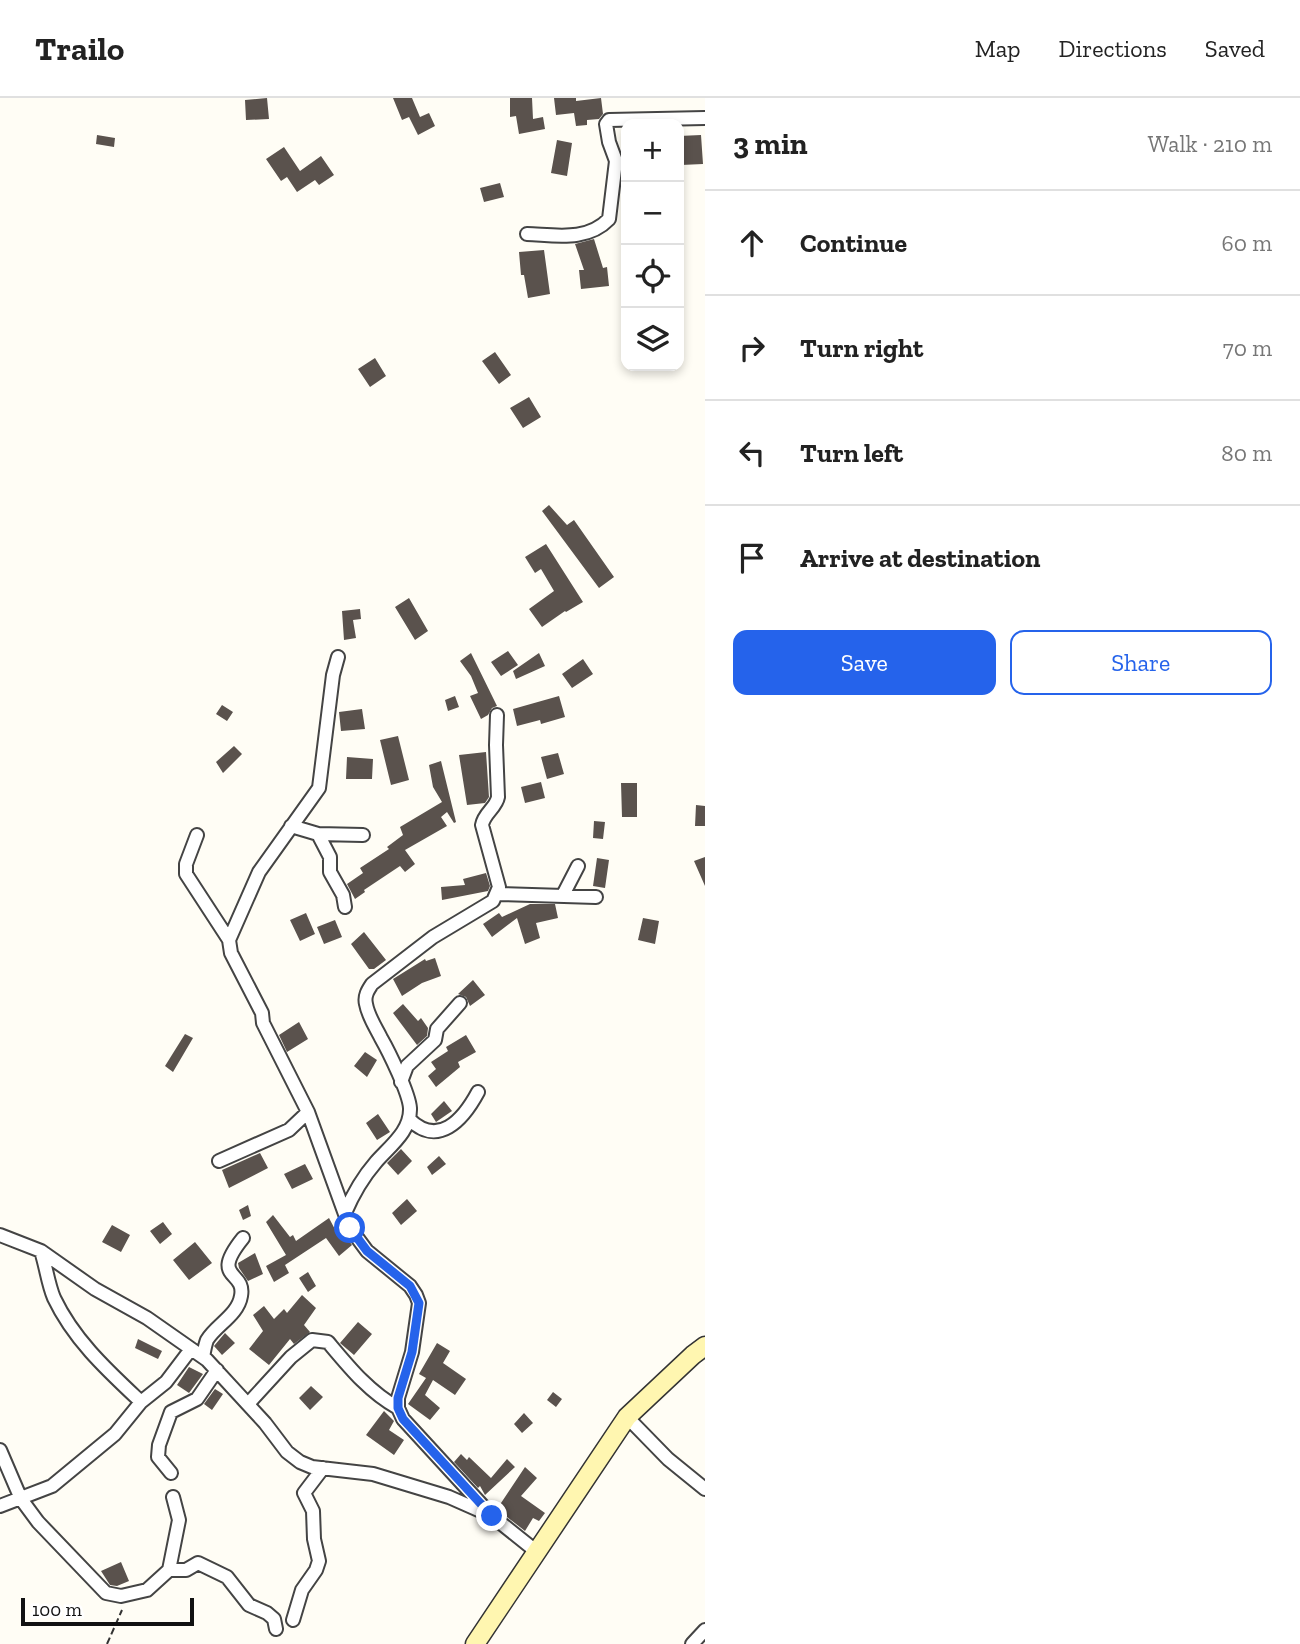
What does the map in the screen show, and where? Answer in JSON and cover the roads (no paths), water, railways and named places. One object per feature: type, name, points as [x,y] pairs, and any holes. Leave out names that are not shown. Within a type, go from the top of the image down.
[{"type":"main road","points":[[475,1644],[627,1417],[693,1354],[705,1346]]},
{"type":"street","points":[[527,234],[587,234],[600,228],[609,219],[616,161],[609,142],[606,124],[609,120],[705,118]]},
{"type":"street","points":[[229,940],[259,872],[320,788],[333,675],[338,657]]},
{"type":"street","points":[[345,1213],[360,1184],[399,1137],[409,1119],[410,1106],[401,1082],[365,1002],[367,992],[372,984],[422,945],[493,901],[498,894],[499,887],[482,825],[484,817],[498,797],[498,715]]},
{"type":"street","points":[[291,826],[318,834],[363,835]]},
{"type":"street","points":[[318,834],[330,857],[330,873],[343,895],[345,907]]},
{"type":"street","points":[[197,835],[186,864],[186,874],[229,940],[231,953],[254,994],[263,1023],[309,1112],[350,1228],[367,1251],[410,1286],[419,1303],[412,1352],[401,1382],[398,1408],[403,1419],[492,1516],[537,1552]]},
{"type":"street","points":[[563,895],[578,866]]},
{"type":"street","points":[[498,894],[596,897]]},
{"type":"street","points":[[401,1082],[407,1066],[435,1040],[437,1029],[460,1003]]},
{"type":"street","points":[[409,1119],[428,1132],[440,1132],[467,1109],[478,1093]]},
{"type":"street","points":[[219,1161],[289,1130],[309,1112]]},
{"type":"street","points":[[0,1235],[41,1251],[95,1289],[147,1318],[203,1357],[300,1462],[373,1475],[449,1497],[492,1516]]},
{"type":"street","points":[[203,1357],[207,1341],[234,1310],[242,1296],[239,1284],[229,1273],[227,1265],[232,1252],[243,1238]]},
{"type":"street","points":[[41,1251],[53,1295],[67,1322],[101,1365],[141,1402]]},
{"type":"street","points":[[248,1405],[291,1357],[312,1340],[328,1342],[357,1377],[383,1400],[398,1408]]},
{"type":"street","points":[[0,1506],[52,1486],[115,1434],[141,1402],[166,1382],[191,1349]]},
{"type":"street","points":[[171,1473],[158,1457],[166,1421],[171,1412],[197,1399],[217,1370]]},
{"type":"street","points":[[627,1417],[668,1459],[705,1489]]},
{"type":"street","points":[[0,1450],[21,1499],[38,1522],[106,1593],[121,1596],[147,1590],[169,1570],[172,1544],[179,1520],[173,1497]]},
{"type":"street","points":[[293,1619],[302,1590],[319,1561],[314,1539],[313,1511],[304,1493],[323,1468]]},
{"type":"street","points":[[169,1570],[186,1570],[198,1563],[227,1577],[249,1605],[274,1619],[276,1629]]},
{"type":"street","points":[[692,1644],[705,1630]]}]
